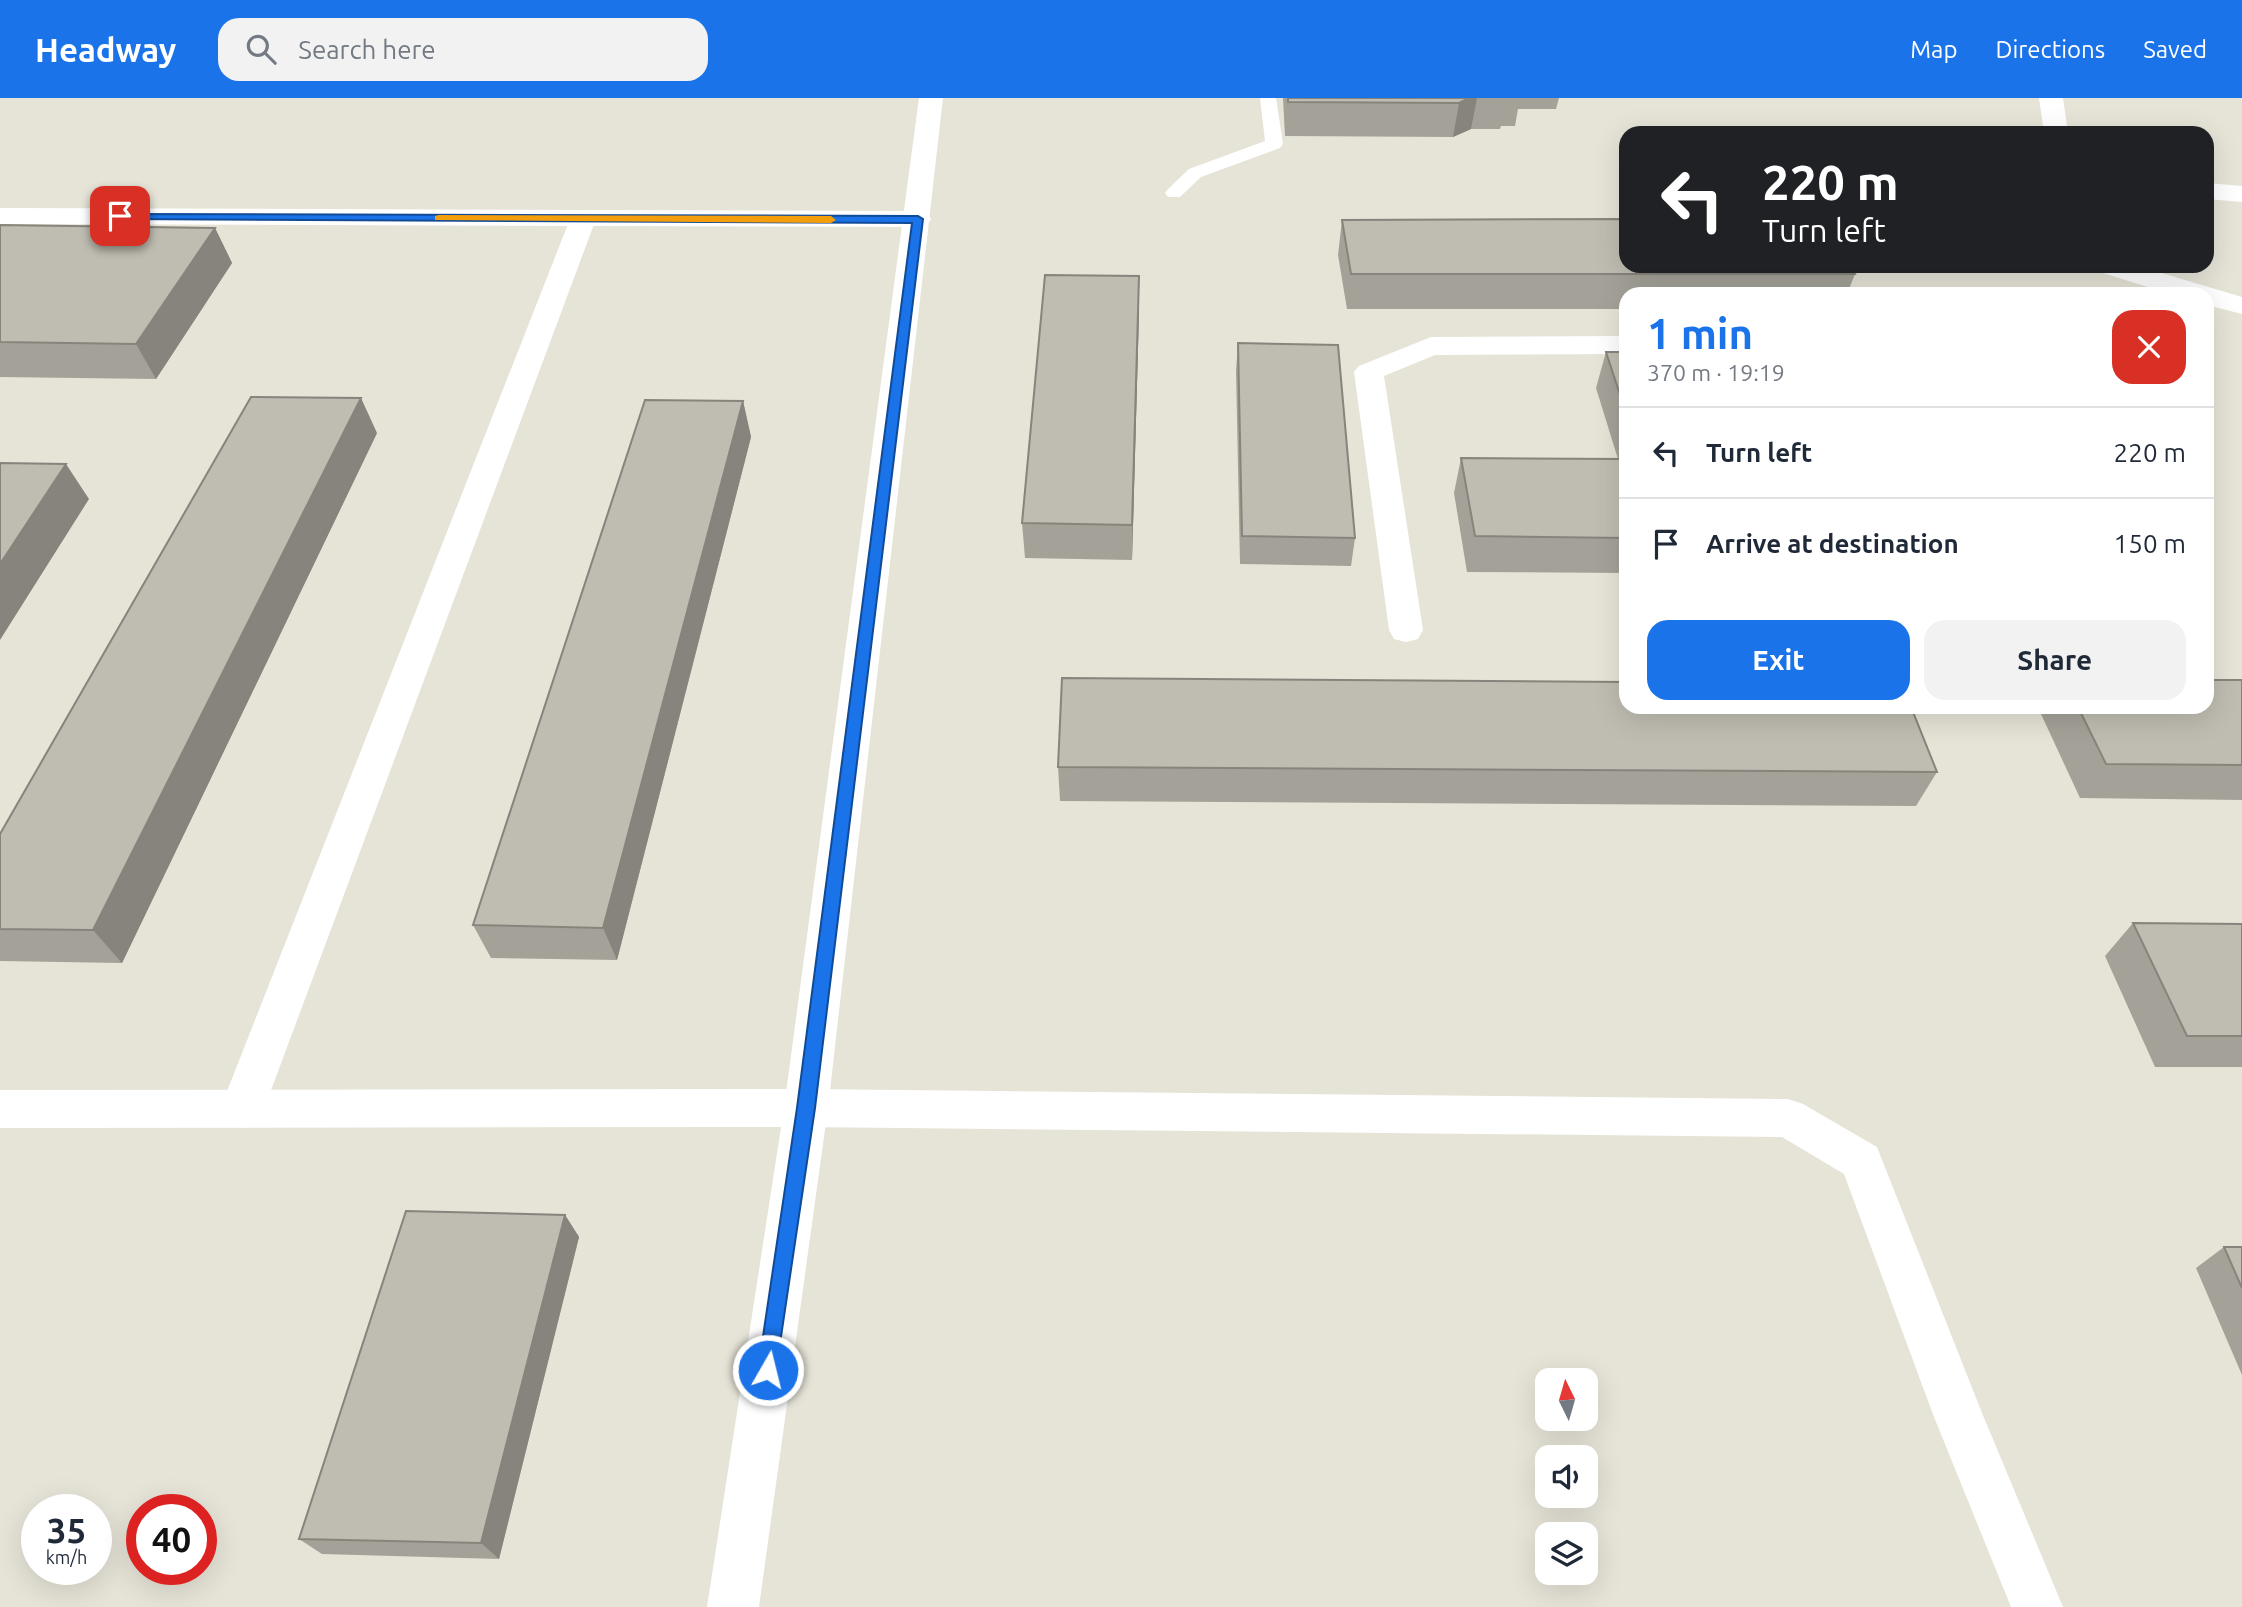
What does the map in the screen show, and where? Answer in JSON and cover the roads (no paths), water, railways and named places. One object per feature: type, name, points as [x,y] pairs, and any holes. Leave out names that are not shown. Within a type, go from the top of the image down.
[{"type":"street","points":[[733,1607],[806,1108],[931,98]]},
{"type":"street","points":[[2051,98],[2055,126]]},
{"type":"street","points":[[2214,192],[2242,194]]},
{"type":"street","points":[[0,216],[918,219]]},
{"type":"street","points":[[242,1109],[583,219]]},
{"type":"street","points":[[2132,273],[2176,287]]},
{"type":"street","points":[[2214,298],[2242,306]]},
{"type":"street","points":[[1406,630],[1369,372],[1431,346],[1619,345]]},
{"type":"street","points":[[0,1109],[806,1108],[1788,1118],[1861,1161],[1959,1417],[2046,1606]]},
{"type":"lane","points":[[1174,193],[1195,173],[1274,144],[1268,98]]}]
